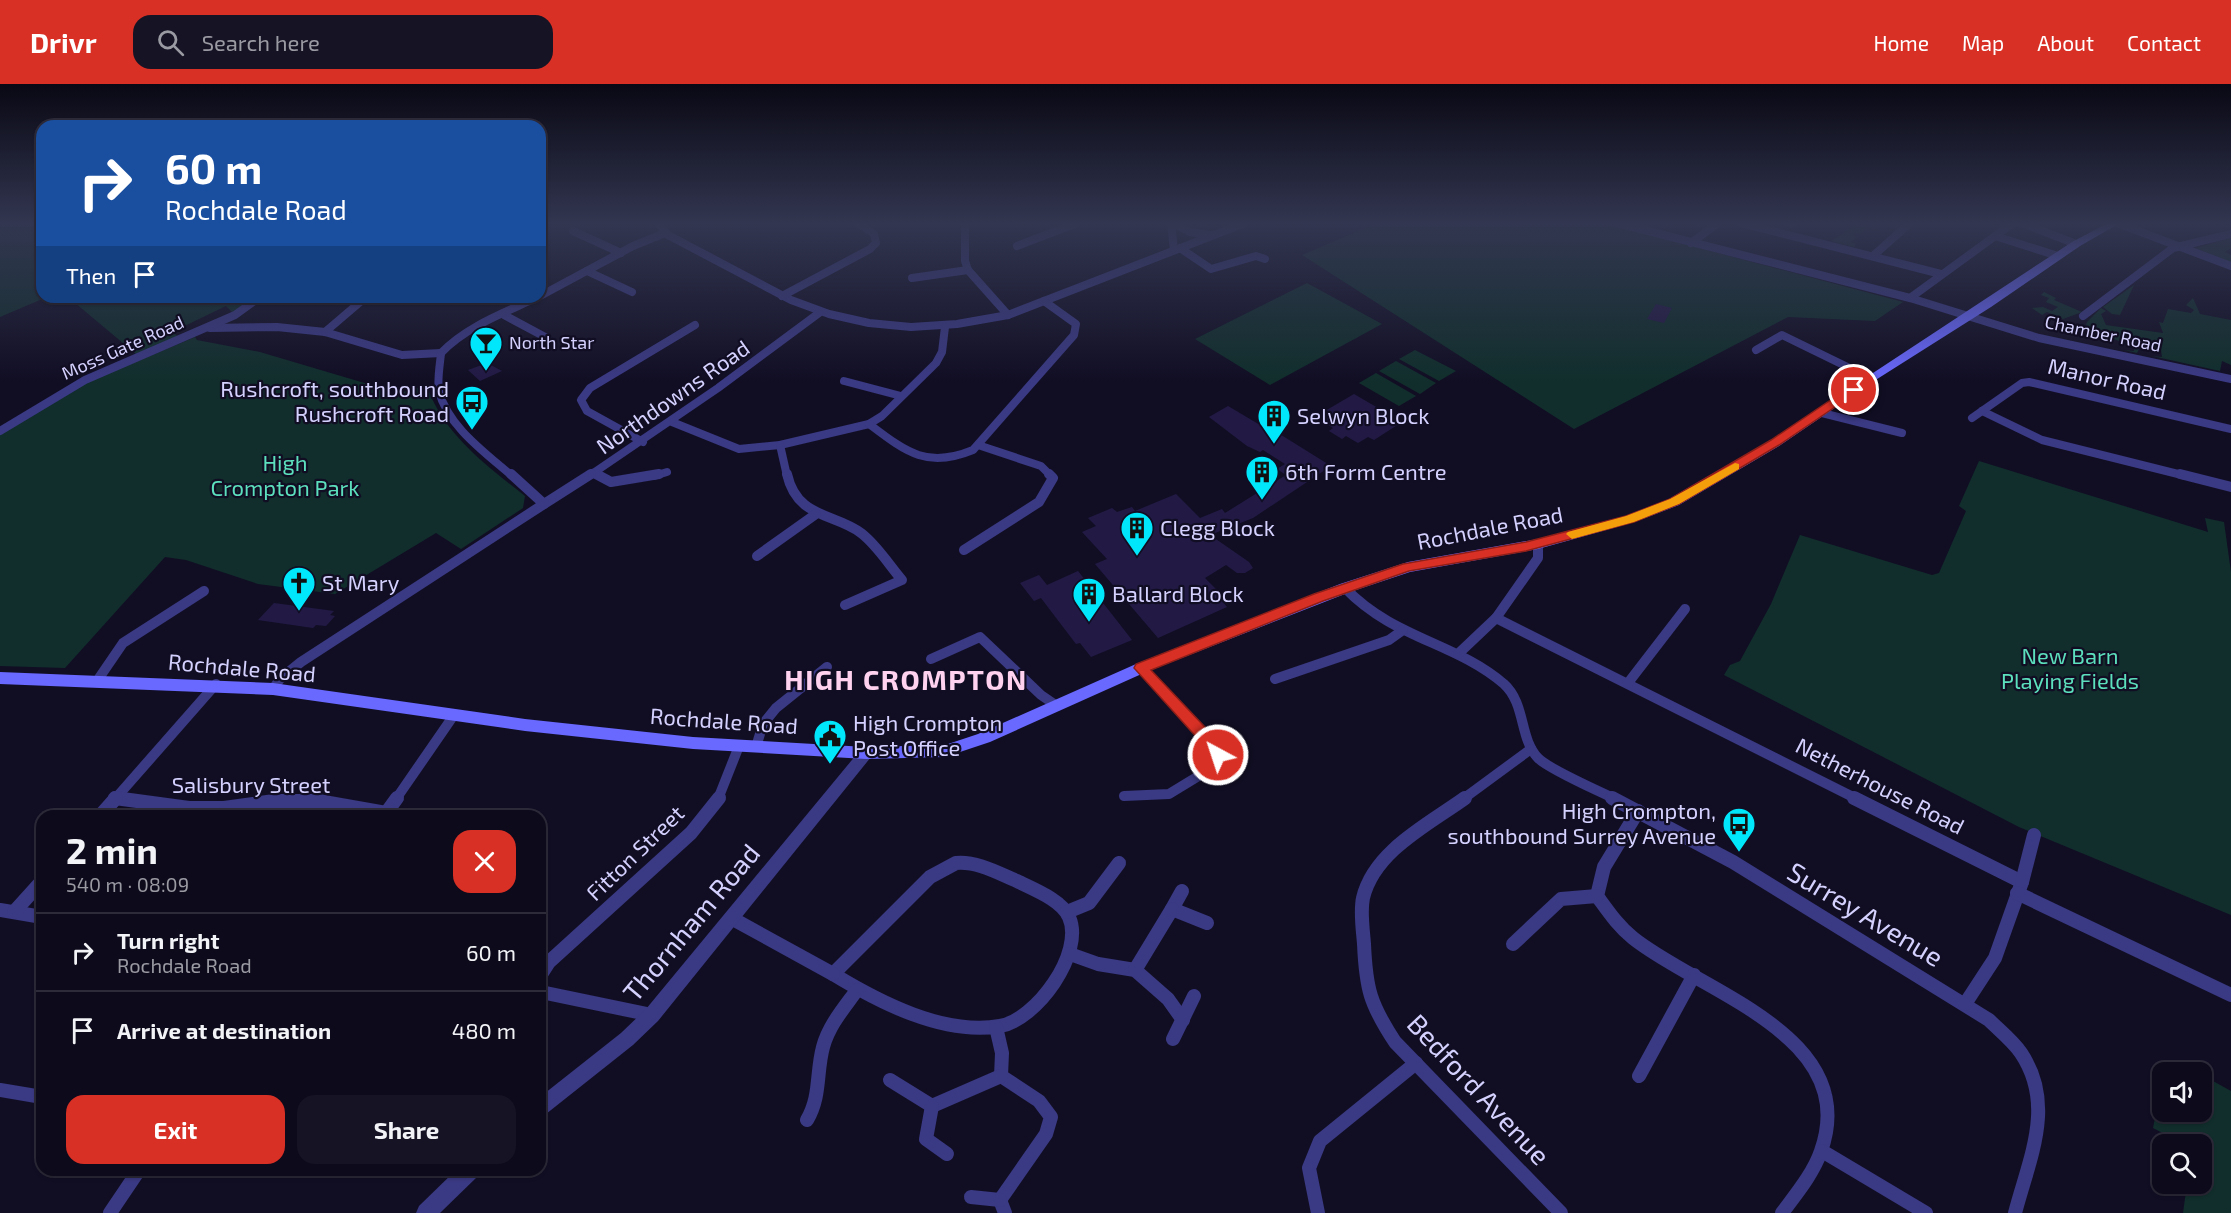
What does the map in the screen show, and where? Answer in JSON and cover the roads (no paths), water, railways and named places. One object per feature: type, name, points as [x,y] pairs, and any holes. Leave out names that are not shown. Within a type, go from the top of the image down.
[{"type":"main road","name":"Rochdale Road","points":[[0,678],[216,684],[273,689],[453,716],[578,731],[748,747],[866,753],[945,751],[984,738],[1141,668],[1345,588],[1408,567],[1538,544],[1630,519],[1674,502],[1822,412],[1870,378],[1970,316],[2029,276]]},
{"type":"street","points":[[546,293],[578,276]]},
{"type":"street","points":[[597,276],[632,292]]},
{"type":"street","points":[[744,276],[819,313],[862,324],[914,328],[945,327],[1008,315],[1110,276]]},
{"type":"street","points":[[782,296],[820,276]]},
{"type":"street","points":[[912,278],[928,276]]},
{"type":"street","points":[[973,276],[1008,315]]},
{"type":"street","name":"Chamber Road","points":[[1821,276],[1910,298],[2053,341],[2231,379]]},
{"type":"street","points":[[1910,298],[1939,276]]},
{"type":"street","points":[[2083,316],[2136,276]]},
{"type":"street","points":[[546,287],[552,290]]},
{"type":"street","points":[[869,424],[912,455],[930,461],[956,459],[978,445],[1074,335],[1076,324],[1044,302]]},
{"type":"street","name":"Moss Gate Road","points":[[0,431],[86,380],[235,315],[252,303]]},
{"type":"street","points":[[325,332],[362,303]]},
{"type":"street","points":[[527,303],[455,338],[441,353],[439,392],[447,410],[465,433],[544,504]]},
{"type":"street","name":"Northdowns Road","points":[[273,689],[280,679],[301,662],[643,442],[753,365],[819,313]]},
{"type":"street","points":[[504,315],[547,338]]},
{"type":"street","points":[[643,442],[586,411],[580,400],[590,388],[695,325]]},
{"type":"street","points":[[207,328],[277,327],[325,332],[402,356],[441,353]]},
{"type":"street","points":[[672,422],[739,449],[780,445],[869,424],[882,416],[936,363],[942,352],[945,327]]},
{"type":"street","points":[[1756,350],[1782,335],[1870,378]]},
{"type":"street","points":[[844,381],[901,396]]},
{"type":"street","name":"Manor Road","points":[[1972,418],[2022,383],[2029,382],[2231,429]]},
{"type":"street","points":[[1982,411],[2042,440],[2231,487]]},
{"type":"street","points":[[1822,412],[1902,433]]},
{"type":"street","points":[[780,445],[788,480],[797,496],[816,514],[861,533],[903,580],[845,605]]},
{"type":"street","points":[[964,550],[1039,502],[1053,478],[1041,466],[978,445]]},
{"type":"street","points":[[593,474],[611,483],[667,472]]},
{"type":"street","points":[[607,494],[611,483]]},
{"type":"street","points":[[757,556],[816,514]]},
{"type":"street","points":[[1458,654],[1496,618],[1538,558],[1538,544]]},
{"type":"street","points":[[1345,588],[1366,610],[1403,630],[1458,654],[1507,687],[1522,710],[1531,749]]},
{"type":"street","points":[[97,681],[123,643],[204,591]]},
{"type":"street","points":[[1628,683],[1685,609]]},
{"type":"street","name":"Netherhouse Road","points":[[1496,618],[1628,683],[2231,995]]},
{"type":"street","points":[[1275,679],[1389,640],[1403,630]]},
{"type":"street","points":[[931,659],[980,637],[1041,695],[1057,706]]},
{"type":"street","name":"Fitton Street","points":[[546,967],[691,833],[721,795],[748,747],[776,708],[827,667]]},
{"type":"street","points":[[1124,796],[1168,794],[1215,766],[1218,761],[1214,747],[1141,668]]},
{"type":"street","points":[[104,810],[216,684]]},
{"type":"street","points":[[388,810],[453,716]]},
{"type":"street","name":"Surrey Avenue","points":[[1531,749],[1539,759],[1733,862],[1989,1020],[2021,1053],[2036,1086],[2040,1120],[2014,1213]]},
{"type":"street","name":"Bedford Avenue","points":[[1531,749],[1386,856],[1370,877],[1362,900],[1366,984],[1376,1011],[1395,1042],[1561,1213]]},
{"type":"street","name":"Thornham Road","points":[[546,1103],[627,1039],[652,1015],[733,919],[866,753]]},
{"type":"street","name":"Salisbury Street","points":[[115,798],[189,808],[224,808],[274,801],[318,801],[364,810]]},
{"type":"street","points":[[1638,811],[1604,867],[1597,896],[1612,918],[1639,942],[1694,975],[1775,1029],[1802,1051],[1820,1076],[1827,1111],[1822,1151],[1800,1190],[1782,1213]]},
{"type":"street","points":[[1965,1004],[1995,958],[2034,835]]},
{"type":"street","points":[[733,919],[889,1006],[934,1020],[970,1027],[996,1027],[1014,1022],[1034,1008],[1070,954],[1073,934],[1067,912],[1051,900],[981,866],[966,862],[948,864],[930,876],[833,974]]},
{"type":"street","points":[[1067,912],[1089,903],[1119,863]]},
{"type":"street","points":[[14,912],[36,888]]},
{"type":"street","points":[[1135,970],[1182,891]]},
{"type":"street","points":[[1513,944],[1561,899],[1597,896]]},
{"type":"street","points":[[1172,909],[1207,923]]},
{"type":"street","points":[[0,910],[36,916]]},
{"type":"street","points":[[1070,954],[1098,963],[1135,970],[1168,999],[1183,1020]]},
{"type":"street","points":[[1639,1076],[1694,975]]},
{"type":"street","points":[[807,1120],[818,1103],[821,1054],[827,1031],[857,990]]},
{"type":"street","points":[[546,993],[652,1015]]},
{"type":"street","points":[[1173,1039],[1194,996]]},
{"type":"street","points":[[996,1027],[1002,1053],[1001,1076]]},
{"type":"street","points":[[1318,1213],[1309,1168],[1320,1141],[1416,1063]]},
{"type":"street","points":[[932,1106],[1001,1076]]},
{"type":"street","points":[[971,1197],[1003,1207],[1046,1134],[1051,1117],[1039,1101],[1001,1076]]},
{"type":"street","points":[[890,1080],[932,1106]]},
{"type":"street","points":[[0,1090],[36,1096]]},
{"type":"street","points":[[932,1106],[926,1139],[947,1154]]},
{"type":"street","points":[[1822,1151],[1926,1213]]},
{"type":"street","points":[[110,1213],[135,1176]]},
{"type":"street","points":[[426,1213],[464,1176]]},
{"type":"place","name":"North Star","points":[[486,372]]},
{"type":"place","name":"Rushcroft, southbound Rushcroft Road","points":[[472,431]]},
{"type":"place","name":"Selwyn Block","points":[[1274,445]]},
{"type":"place","name":"6th Form Centre","points":[[1262,501]]},
{"type":"place","name":"Clegg Block","points":[[1137,557]]},
{"type":"place","name":"St Mary","points":[[299,612]]},
{"type":"place","name":"Ballard Block","points":[[1089,623]]},
{"type":"place","name":"High Crompton Post Office","points":[[830,765]]},
{"type":"place","name":"High Crompton, southbound Surrey Avenue","points":[[1739,853]]},
{"type":"district","name":"HIGH CROMPTON","points":[[906,680]]},
{"type":"park label","name":"High Crompton Park","points":[[285,476]]},
{"type":"park label","name":"New Barn Playing Fields","points":[[2070,668]]}]
